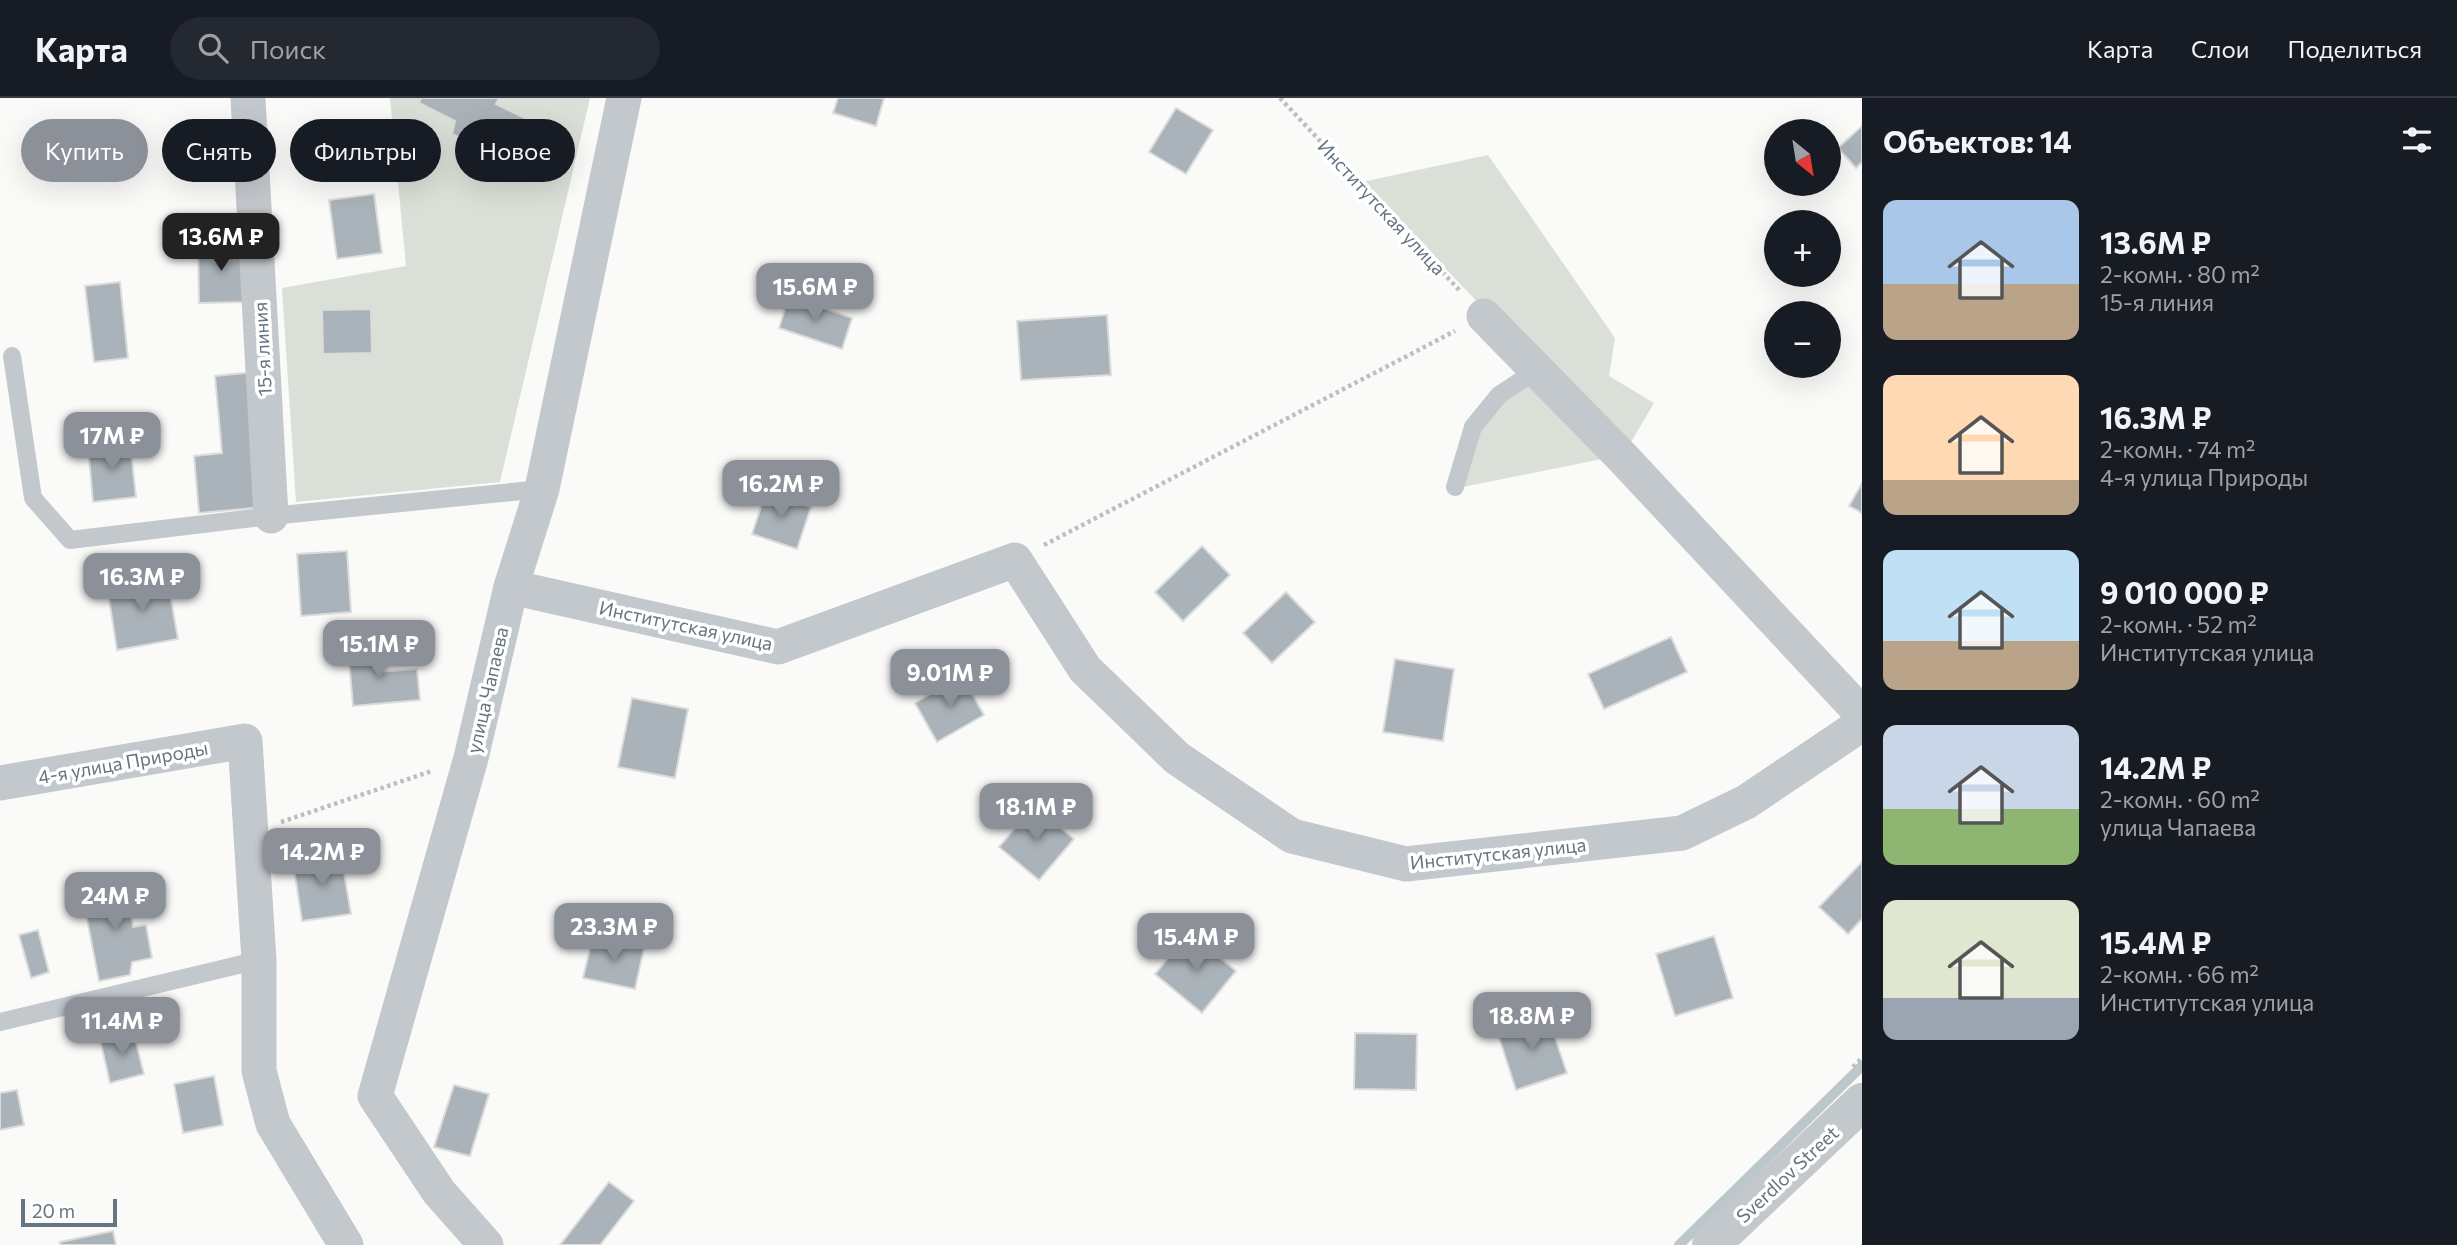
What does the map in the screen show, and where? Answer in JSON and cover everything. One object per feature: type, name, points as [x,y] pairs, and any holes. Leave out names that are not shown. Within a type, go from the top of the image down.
[{"type":"street","name":"15-я линия","points":[[248,98],[271,516]]},
{"type":"street","name":"улица Чапаева","points":[[486,1245],[439,1192],[375,1096],[471,758],[512,587],[542,489],[624,98]]},
{"type":"street","points":[[1484,316],[1862,714]]},
{"type":"street","name":"Институтская улица","points":[[512,587],[778,647],[1015,560],[1085,670],[1177,758],[1292,836],[1406,864],[1682,833],[1745,802],[1862,724]]},
{"type":"street","name":"4-я улица Природы","points":[[0,783],[245,741],[251,832]]},
{"type":"street","points":[[251,832],[259,960],[259,1072],[273,1124],[346,1245]]},
{"type":"street","name":"Sverdlov Street","points":[[1712,1245],[1862,1102]]},
{"type":"lane","points":[[12,356],[33,498],[70,540],[271,516],[542,489]]},
{"type":"lane","points":[[1455,487],[1473,427],[1499,395],[1537,370]]},
{"type":"lane","points":[[0,1022],[259,960]]},
{"type":"path","name":"Институтская улица","points":[[1280,98],[1484,316]]},
{"type":"path","points":[[1015,560],[1484,316]]},
{"type":"path","points":[[251,832],[471,758]]},
{"type":"shaded area","points":[[390,98],[590,98],[575,162],[575,119],[455,119],[455,182],[570,182],[500,482],[296,502],[282,288],[406,266],[398,182],[441,182],[441,119],[392,119]]},
{"type":"shaded area","points":[[1488,155],[1615,338],[1609,376],[1654,403],[1624,454],[1362,182]]},
{"type":"shaded area","points":[[1537,374],[1617,456],[1458,488],[1475,430],[1501,397]]},
{"type":"building","points":[[421,98],[499,98],[496,104],[527,119],[455,121],[419,103]]},
{"type":"building","points":[[838,98],[884,98],[876,126],[833,113]]},
{"type":"building","points":[[1176,108],[1213,130],[1186,174],[1149,152]]},
{"type":"building","points":[[1862,126],[1862,162],[1856,168],[1841,151],[1841,145]]},
{"type":"building","points":[[374,194],[382,253],[337,259],[329,200]]},
{"type":"building","points":[[243,243],[245,302],[199,303],[198,244]]},
{"type":"building","points":[[120,282],[128,358],[94,362],[85,286]]},
{"type":"building","points":[[789,296],[852,318],[842,349],[779,328]]},
{"type":"building","points":[[371,309],[372,353],[323,354],[322,310]]},
{"type":"building","points":[[1107,315],[1111,375],[1021,380],[1017,321]]},
{"type":"building","points":[[254,372],[265,507],[199,513],[194,456],[222,453],[215,376]]},
{"type":"building","points":[[130,442],[136,497],[93,502],[88,447]]},
{"type":"building","points":[[1862,483],[1862,513],[1849,506]]},
{"type":"building","points":[[766,492],[811,507],[797,549],[752,534]]},
{"type":"building","points":[[1202,546],[1230,575],[1183,621],[1155,592]]},
{"type":"building","points":[[347,551],[351,612],[301,616],[297,554]]},
{"type":"building","points":[[167,576],[178,639],[117,650],[107,586]]},
{"type":"building","points":[[1286,592],[1315,622],[1272,663],[1243,633]]},
{"type":"building","points":[[1671,637],[1687,672],[1604,709],[1588,674]]},
{"type":"building","points":[[377,646],[379,672],[417,669],[420,700],[353,706],[348,649]]},
{"type":"building","points":[[1395,659],[1454,669],[1443,741],[1383,732]]},
{"type":"building","points":[[962,676],[984,715],[937,742],[915,703]]},
{"type":"building","points":[[632,698],[688,709],[675,778],[618,767]]},
{"type":"building","points":[[1034,806],[1074,839],[1039,880],[999,847]]},
{"type":"building","points":[[341,855],[351,914],[302,921],[293,862]]},
{"type":"building","points":[[1862,862],[1862,919],[1848,934],[1819,907]]},
{"type":"building","points":[[138,882],[140,890],[127,892],[133,927],[146,925],[152,958],[132,962],[130,975],[99,981],[82,893]]},
{"type":"building","points":[[38,930],[49,972],[31,978],[19,935]]},
{"type":"building","points":[[1189,933],[1236,971],[1202,1013],[1155,974]]},
{"type":"building","points":[[593,936],[644,948],[635,989],[583,978]]},
{"type":"building","points":[[1714,936],[1733,998],[1675,1016],[1656,954]]},
{"type":"building","points":[[1547,1014],[1567,1073],[1516,1090],[1497,1031]]},
{"type":"building","points":[[133,1031],[144,1074],[110,1083],[100,1039]]},
{"type":"building","points":[[1355,1033],[1417,1034],[1416,1090],[1354,1089]]},
{"type":"building","points":[[214,1076],[223,1125],[183,1133],[174,1084]]},
{"type":"building","points":[[454,1085],[489,1094],[470,1156],[434,1147]]},
{"type":"building","points":[[17,1090],[24,1125],[0,1130],[0,1093]]},
{"type":"building","points":[[609,1182],[634,1201],[600,1245],[560,1245]]},
{"type":"building","points":[[113,1231],[116,1245],[61,1245],[60,1242]]},
{"type":"waterway","points":[[1679,1245],[1862,1066]]}]
